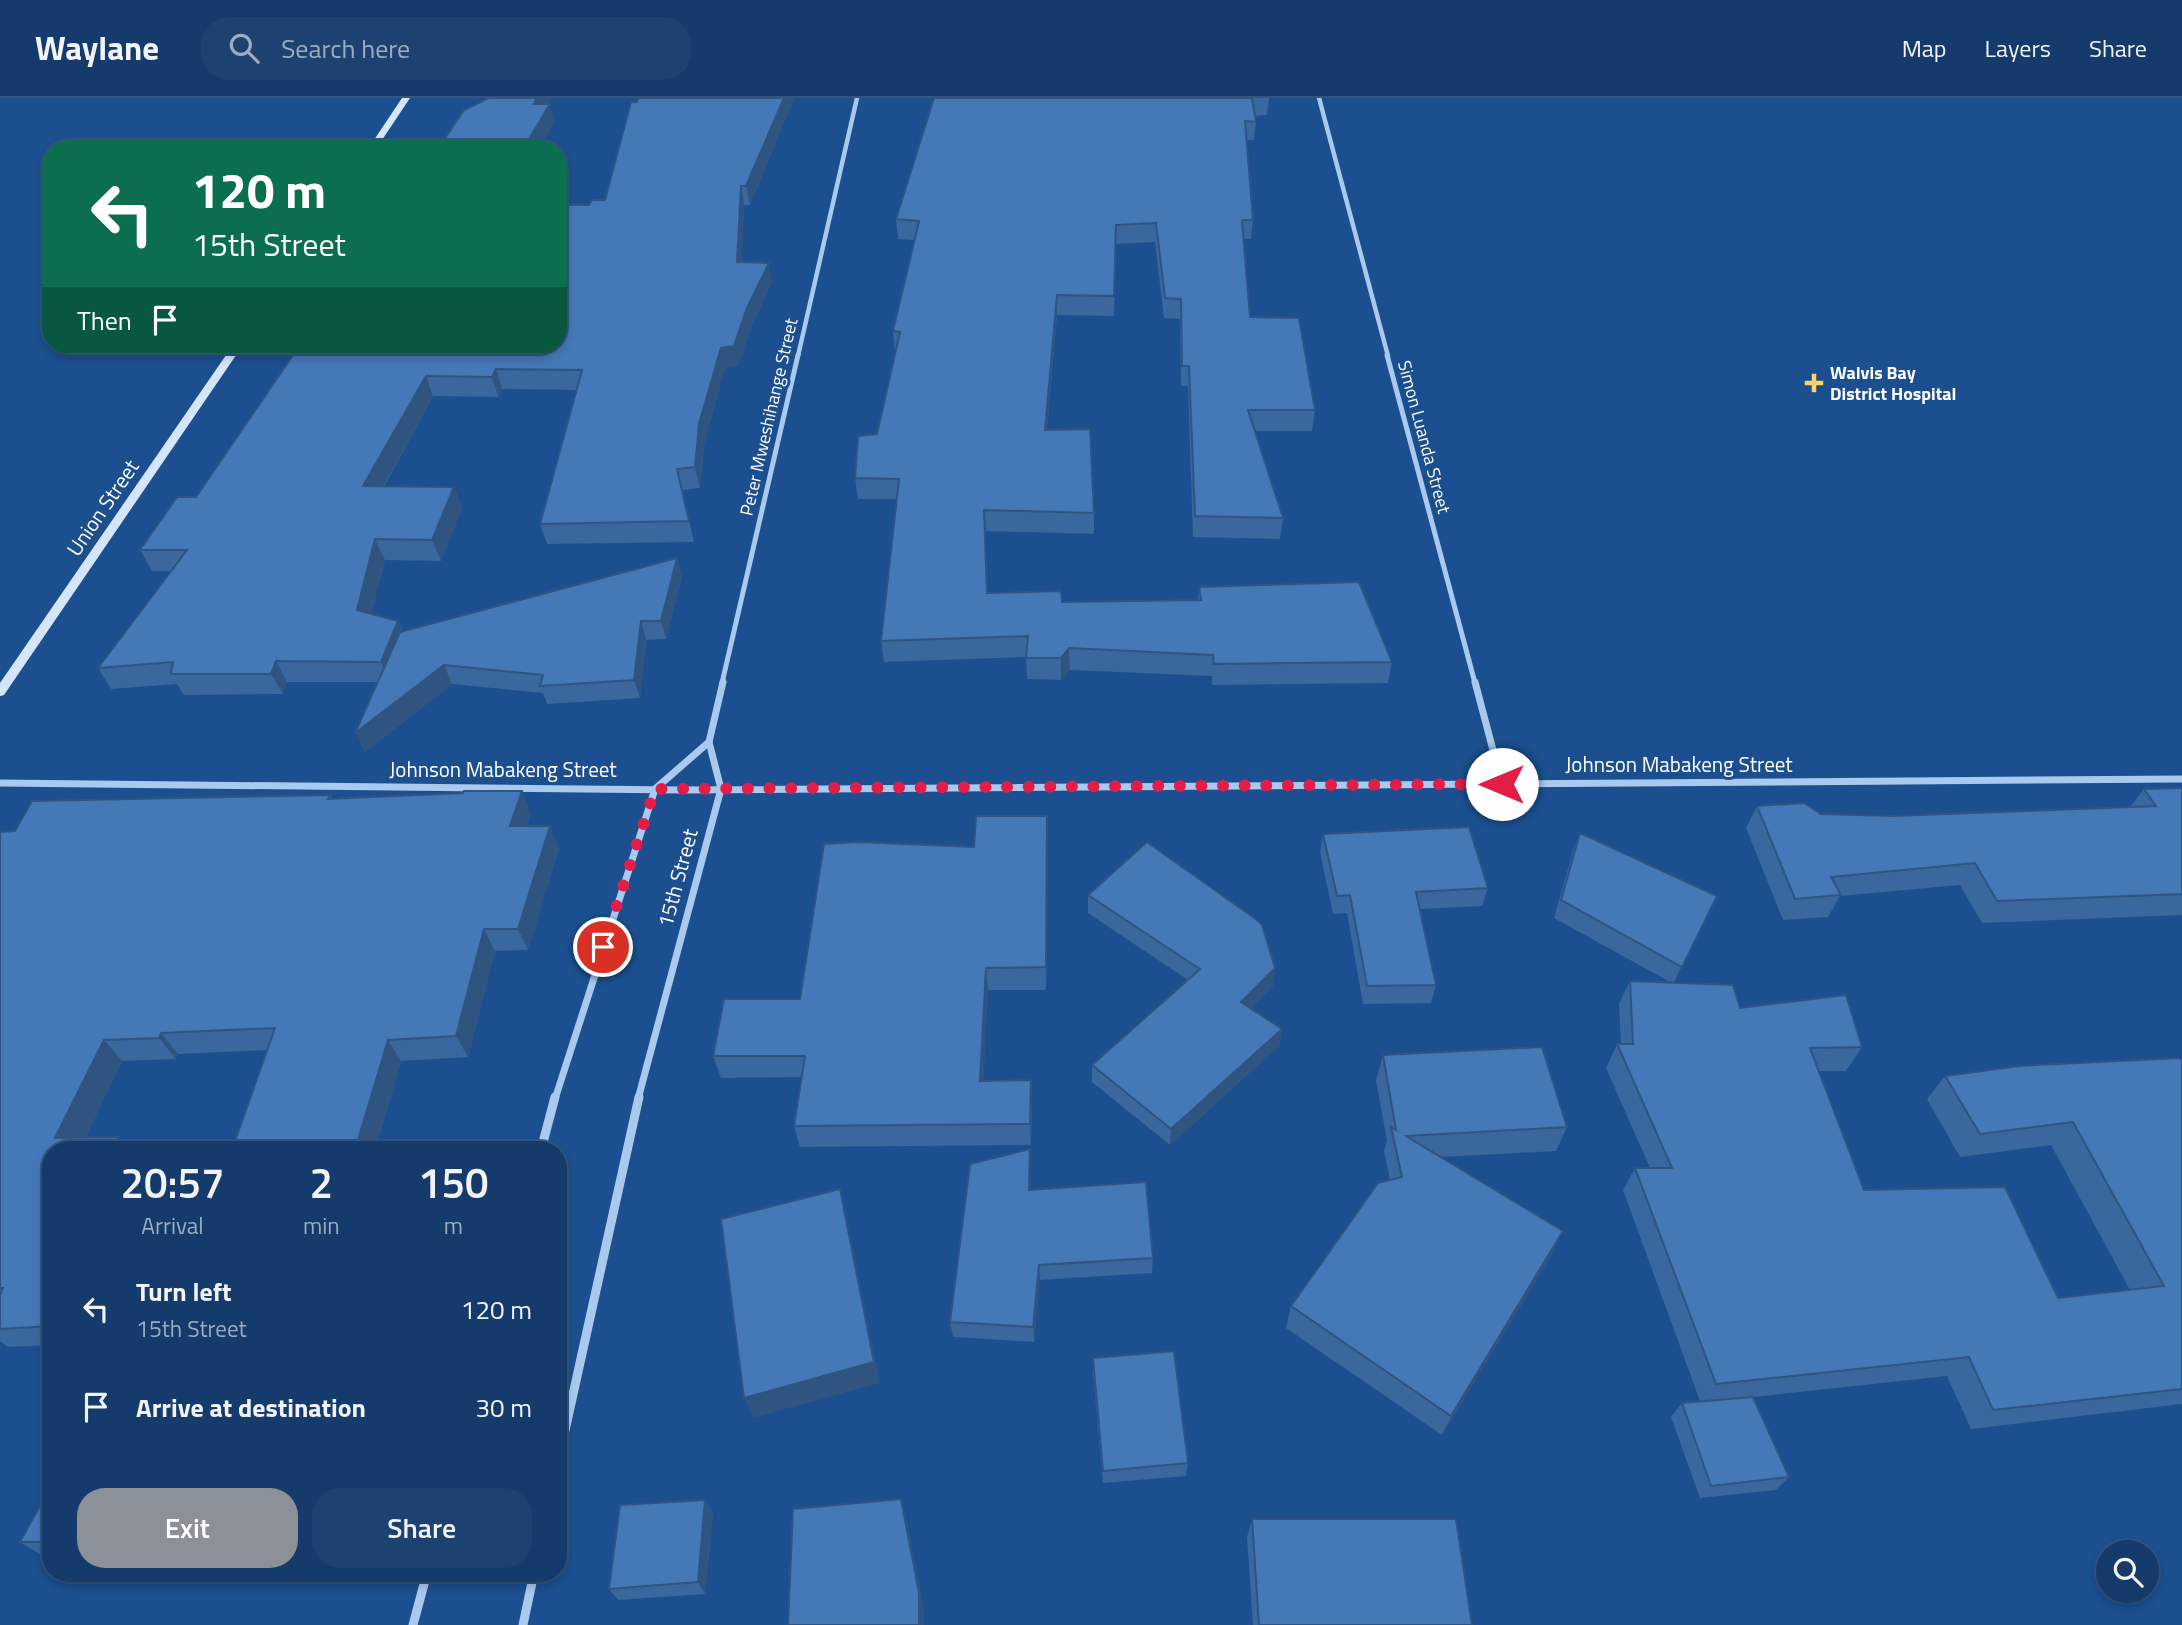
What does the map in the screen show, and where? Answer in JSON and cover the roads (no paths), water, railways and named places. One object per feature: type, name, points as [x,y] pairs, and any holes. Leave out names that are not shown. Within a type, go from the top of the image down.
[{"type":"main road","points":[[378,140],[407,98]]},
{"type":"main road","name":"Union Street","points":[[0,692],[232,354]]},
{"type":"street","name":"Peter Mweshihange Street","points":[[709,742],[857,98]]},
{"type":"street","name":"Simon Luanda Street","points":[[1319,98],[1502,784]]},
{"type":"street","points":[[543,1141],[560,1079],[655,789],[709,742]]},
{"type":"street","name":"15th Street","points":[[567,1420],[634,1115],[721,789],[709,742]]},
{"type":"street","name":"Johnson Mabakeng Street","points":[[0,783],[721,789],[2182,779]]},
{"type":"street","points":[[413,1625],[425,1582]]},
{"type":"street","points":[[523,1625],[532,1582]]},
{"type":"place","name":"Walvis Bay District Hospital","points":[[1814,383]]}]
